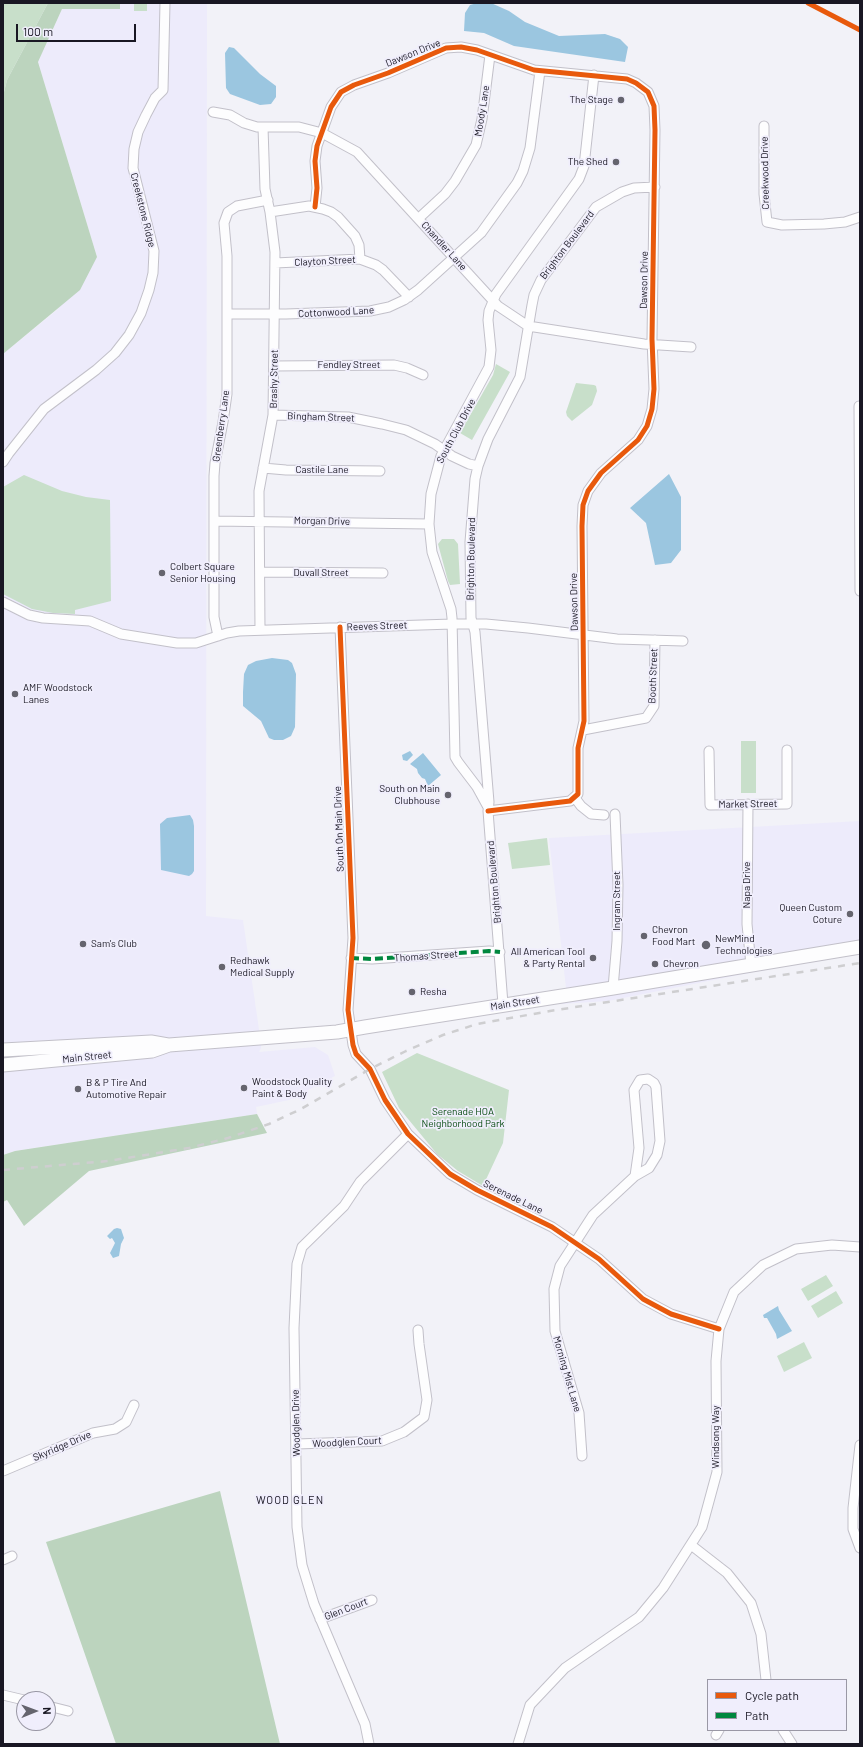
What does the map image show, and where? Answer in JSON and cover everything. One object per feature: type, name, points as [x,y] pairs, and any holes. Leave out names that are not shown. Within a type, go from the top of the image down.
[{"type":"main road","name":"Main Street","points":[[3,1050],[151,1042],[169,1045],[327,1034],[503,1004],[613,988],[860,947]]},
{"type":"main road","name":"Main Street","points":[[3,1065],[152,1051],[169,1045]]},
{"type":"street","name":"Creekstone Ridge","points":[[3,462],[44,409],[100,367],[115,353],[129,335],[141,313],[150,290],[153,273],[154,251],[132,168],[138,132],[155,98],[163,90],[165,3]]},
{"type":"street","name":"Dawson Drive","points":[[315,207],[317,188],[316,153],[331,107],[336,98],[341,92],[354,85],[388,73],[433,52],[446,48],[470,48],[526,68],[540,71],[627,79],[636,83],[648,92],[654,106],[655,117],[654,389],[652,409],[647,426],[638,440],[596,479],[588,491],[583,505],[583,730],[578,748],[579,789],[575,798]]},
{"type":"street","name":"Moody Lane","points":[[419,218],[455,181],[476,145],[482,119],[490,55]]},
{"type":"street","name":"Cottonwood Lane","points":[[227,314],[370,311],[389,307],[409,297],[455,258],[488,226],[518,183],[530,148],[540,71]]},
{"type":"street","name":"South Club Drive","points":[[488,809],[477,788],[455,757],[451,609],[432,552],[429,524],[434,482],[444,450],[489,367],[491,350],[488,320],[496,294],[582,173],[586,159],[594,76]]},
{"type":"street","name":"Chandler Lane","points":[[212,112],[230,115],[250,126],[299,128],[322,133],[357,152],[494,301],[503,310],[528,326],[653,345],[691,347]]},
{"type":"street","name":"Creekwood Drive","points":[[764,126],[764,194],[767,222],[782,225],[824,224],[845,222],[860,217]]},
{"type":"street","name":"Brashy Street","points":[[260,630],[259,491],[273,415],[275,263],[270,212],[265,189],[263,127]]},
{"type":"street","name":"Brighton Boulevard","points":[[503,1004],[488,809],[489,802],[470,596],[470,542],[473,497],[478,466],[488,439],[520,377],[534,295],[541,280],[596,207],[622,192],[634,188],[655,186]]},
{"type":"street","name":"Greenberry Lane","points":[[218,636],[214,617],[214,520],[215,463],[223,422],[226,394],[227,256],[224,218],[228,212],[237,206],[268,200]]},
{"type":"street","points":[[270,212],[300,206],[315,207],[331,212],[355,236],[359,245],[360,259]]},
{"type":"street","name":"Clayton Street","points":[[275,263],[360,259],[376,265],[383,270],[409,297]]},
{"type":"street","name":"Fendley Street","points":[[274,366],[394,365],[407,368],[423,375]]},
{"type":"street","points":[[859,406],[860,591]]},
{"type":"street","name":"Bingham Street","points":[[273,415],[363,419],[406,430],[444,450],[452,456],[469,464],[478,466]]},
{"type":"street","name":"Castile Lane","points":[[263,468],[286,470],[380,471]]},
{"type":"street","name":"Morgan Drive","points":[[214,520],[429,524]]},
{"type":"street","name":"Duvall Street","points":[[260,572],[383,573]]},
{"type":"street","name":"Reeves Street","points":[[3,602],[28,615],[90,622],[121,634],[177,643],[196,643],[239,631],[452,624],[528,628],[617,639],[682,641]]},
{"type":"street","name":"South On Main Drive","points":[[340,627],[353,938],[348,1000],[351,1030]]},
{"type":"street","name":"Booth Street","points":[[583,730],[646,718],[654,706],[655,640]]},
{"type":"street","name":"Market Street","points":[[709,751],[710,805],[786,804],[787,750]]},
{"type":"street","points":[[488,809],[570,801],[575,798],[587,812],[591,814],[604,815]]},
{"type":"street","name":"Napa Drive","points":[[748,804],[747,924],[751,965]]},
{"type":"street","name":"Ingram Street","points":[[613,988],[617,941],[618,885],[615,814]]},
{"type":"street","name":"Thomas Street","points":[[351,958],[372,959],[489,951],[500,952]]},
{"type":"street","name":"Serenade Lane","points":[[351,1030],[356,1054],[370,1069],[388,1105],[408,1134],[450,1174],[477,1190],[540,1220],[575,1242],[599,1259],[643,1299],[687,1321],[719,1329]]},
{"type":"street","name":"Morning Mist Lane","points":[[582,1456],[579,1413],[558,1345],[553,1318],[556,1277],[560,1266],[598,1209],[634,1176],[649,1168],[654,1162],[660,1148],[656,1087],[654,1083],[648,1079],[640,1080],[634,1090],[639,1148],[634,1176]]},
{"type":"street","name":"Woodglen Drive","points":[[369,1744],[364,1724],[320,1619],[302,1565],[297,1527],[297,1444],[294,1328],[297,1264],[302,1247],[344,1206],[360,1182],[408,1134]]},
{"type":"street","name":"Windsong Way","points":[[518,1744],[530,1704],[565,1668],[639,1617],[663,1588],[702,1527],[717,1472],[716,1361],[719,1329],[734,1292],[763,1265],[796,1249],[832,1245],[860,1247]]},
{"type":"street","name":"Woodglen Court","points":[[297,1444],[382,1441],[404,1432],[424,1417],[427,1400],[418,1330]]},
{"type":"street","name":"Skyridge Drive","points":[[3,1471],[93,1433],[115,1429],[126,1422],[134,1405]]},
{"type":"street","points":[[860,1445],[853,1508],[853,1529],[858,1539],[860,1548]]},
{"type":"street","points":[[691,1544],[727,1573],[751,1603],[761,1634],[766,1679]]},
{"type":"street","points":[[3,1560],[12,1556]]},
{"type":"street","name":"Glen Court","points":[[320,1619],[372,1600]]},
{"type":"street","points":[[3,1695],[16,1698]]},
{"type":"street","points":[[56,1708],[68,1711]]},
{"type":"street","points":[[784,1731],[792,1744]]},
{"type":"shaded area","points":[[120,3],[207,3],[206,916],[243,920],[261,1043],[259,1052],[315,1047],[328,1055],[335,1076],[289,1100],[256,1107],[257,1114],[15,1151],[3,1155],[3,354],[57,310],[97,257],[38,62],[62,9],[120,9]]},
{"type":"shaded area","points":[[860,821],[860,951],[608,1001],[561,1004],[566,988],[549,838]]},
{"type":"green space","points":[[3,3],[48,3],[7,80],[3,96]]},
{"type":"green space","points":[[48,3],[120,3],[120,9],[62,9],[38,62],[97,257],[80,290],[3,354],[3,96],[7,80]]},
{"type":"green space","points":[[134,3],[147,3],[147,11],[134,11]]},
{"type":"green space","points":[[496,364],[510,372],[472,440],[460,433],[493,375]]},
{"type":"green space","points":[[576,383],[594,385],[596,386],[597,391],[592,405],[572,421],[567,416],[566,412]]},
{"type":"green space","points":[[24,475],[62,491],[86,497],[110,500],[111,601],[75,610],[75,614],[53,613],[32,609],[3,594],[3,487]]},
{"type":"green space","points":[[442,539],[454,539],[458,544],[460,584],[450,585],[448,581],[438,544]]},
{"type":"green space","points":[[741,741],[756,741],[756,793],[741,793]]},
{"type":"green space","points":[[547,838],[550,865],[512,869],[508,843]]},
{"type":"green space","name":"Serenade HOA Neighborhood Park","points":[[417,1053],[509,1090],[503,1143],[483,1186],[458,1171],[437,1154],[399,1108],[382,1072]]},
{"type":"green space","points":[[257,1114],[267,1133],[89,1171],[24,1226],[7,1200],[3,1202],[3,1155],[15,1151]]},
{"type":"green space","points":[[826,1275],[833,1286],[808,1301],[801,1289]]},
{"type":"green space","points":[[836,1291],[843,1303],[818,1318],[811,1306]]},
{"type":"green space","points":[[804,1342],[812,1358],[784,1372],[777,1356]]},
{"type":"green space","points":[[220,1491],[280,1744],[116,1744],[46,1542]]},
{"type":"water","points":[[477,3],[491,3],[509,11],[525,22],[559,36],[605,34],[620,39],[628,47],[625,62],[514,46],[484,33],[464,31],[465,13],[470,5]]},
{"type":"water","points":[[229,47],[234,48],[260,74],[276,86],[276,97],[271,104],[260,105],[230,94],[226,88],[225,53]]},
{"type":"water","points":[[669,474],[681,497],[681,550],[671,563],[655,565],[646,523],[630,508]]},
{"type":"water","points":[[272,658],[288,660],[292,663],[296,674],[295,727],[291,736],[283,740],[274,740],[269,738],[261,721],[243,706],[244,674],[248,665],[256,661]]},
{"type":"water","points":[[410,751],[413,755],[407,761],[403,760],[402,755]]},
{"type":"water","points":[[423,753],[441,775],[428,786],[425,779],[418,773],[417,769],[410,764]]},
{"type":"water","points":[[190,815],[194,826],[194,871],[189,876],[161,870],[160,824],[167,818]]},
{"type":"water","points":[[117,1228],[121,1229],[124,1238],[121,1244],[119,1256],[113,1258],[110,1253],[115,1243],[112,1238],[110,1239],[107,1236]]},
{"type":"water","points":[[778,1306],[792,1331],[777,1339],[776,1334],[767,1318],[764,1318],[763,1315]]},
{"type":"railway","points":[[3,1170],[108,1161],[189,1148],[228,1138],[269,1124],[301,1109],[370,1069],[406,1051],[443,1035],[477,1024],[550,1011],[860,963]]},
{"type":"marked path","points":[[351,958],[372,959],[489,951],[500,952]]},
{"type":"cycle path","points":[[808,3],[860,30]]},
{"type":"cycle path","points":[[315,207],[317,188],[315,161],[317,146],[331,107],[341,92],[354,85],[388,73],[446,48],[461,47],[477,50],[534,70],[627,79],[636,83],[648,92],[654,106],[655,130],[652,339],[654,389],[652,409],[647,426],[638,440],[601,473],[588,491],[583,505],[584,721],[578,748],[578,794],[570,801],[488,811]]},
{"type":"cycle path","points":[[340,627],[353,938],[348,1010],[353,1045],[356,1054],[370,1069],[385,1100],[408,1134],[450,1174],[477,1190],[552,1227],[599,1259],[643,1299],[671,1314],[719,1329]]},
{"type":"place","name":"The Stage","points":[[621,100]]},
{"type":"place","name":"The Shed","points":[[616,162]]},
{"type":"place","name":"Colbert Square Senior Housing","points":[[162,573]]},
{"type":"place","name":"AMF Woodstock Lanes","points":[[15,694]]},
{"type":"place","name":"South on Main Clubhouse","points":[[448,795]]},
{"type":"place","name":"Queen Custom Coture","points":[[850,914]]},
{"type":"place","name":"Chevron Food Mart","points":[[644,936]]},
{"type":"place","name":"Sam's Club","points":[[83,944]]},
{"type":"place","name":"NewMind Technologies","points":[[706,945]]},
{"type":"place","name":"All American Tool & Party Rental","points":[[593,958]]},
{"type":"place","name":"Chevron","points":[[655,964]]},
{"type":"place","name":"Redhawk Medical Supply","points":[[222,967]]},
{"type":"place","name":"Resha","points":[[412,992]]},
{"type":"place","name":"Woodstock Quality Paint & Body","points":[[244,1088]]},
{"type":"place","name":"B & P Tire And Automotive Repair","points":[[78,1089]]},
{"type":"district","name":"WOOD GLEN","points":[[290,1500]]}]
